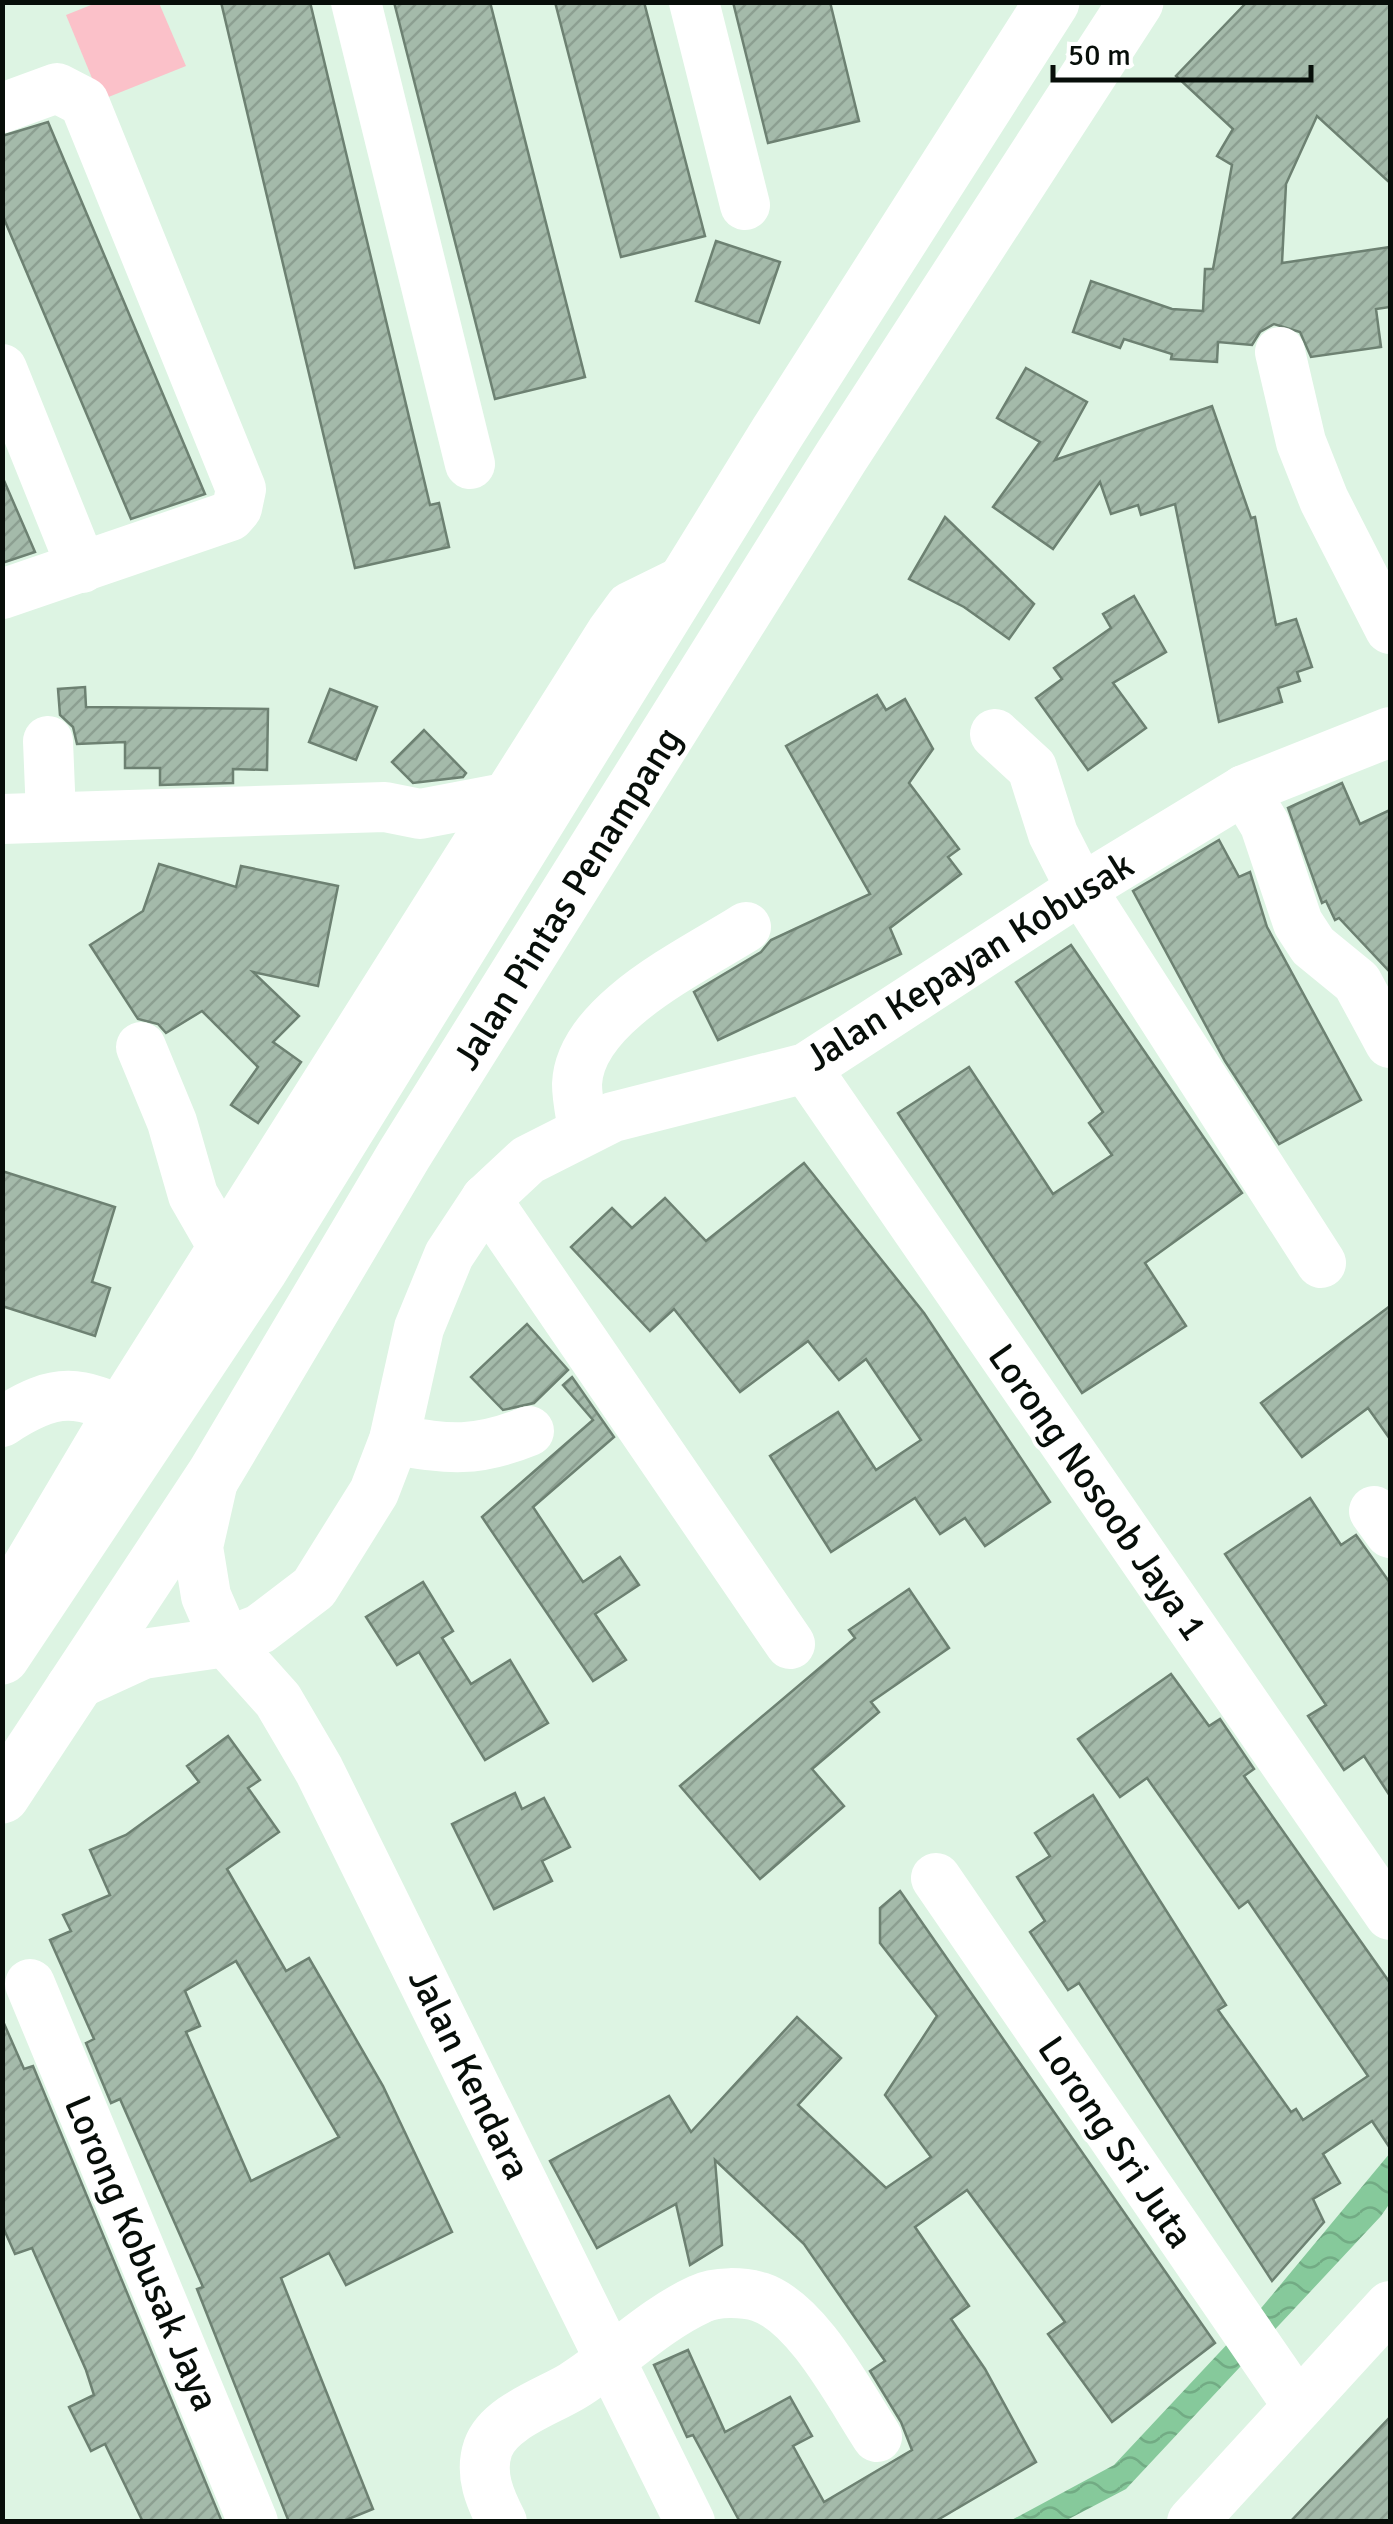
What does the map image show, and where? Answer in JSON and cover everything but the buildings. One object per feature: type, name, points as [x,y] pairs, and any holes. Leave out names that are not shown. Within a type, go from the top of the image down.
[{"type":"main road","name":"Jalan Pintas Penampang","points":[[5,1638],[138,1418],[484,873],[560,786],[1052,2]]},
{"type":"main road","name":"Jalan Pintas Penampang","points":[[2,1796],[71,1686],[214,1475],[404,1155],[841,457],[1130,12]]},
{"type":"main road","points":[[1010,66],[1036,74],[1058,70],[1130,12]]},
{"type":"main road","points":[[484,873],[549,861],[632,730],[651,720],[676,726]]},
{"type":"street","points":[[356,2],[470,464]]},
{"type":"street","points":[[694,2],[746,205]]},
{"type":"street","points":[[2,108],[57,88],[84,102],[241,489],[237,508],[230,516],[2,594]]},
{"type":"street","points":[[1280,352],[1301,442],[1324,500],[1390,629]]},
{"type":"street","points":[[2,369],[82,568]]},
{"type":"street","points":[[420,814],[484,873],[506,797],[630,607],[688,579]]},
{"type":"street","name":"Jalan Kepayan Kobusak","points":[[71,1686],[143,1654],[226,1642],[275,1619],[314,1588],[359,1520],[394,1440],[408,1368],[431,1294],[449,1255],[486,1199],[528,1160],[612,1117],[806,1068],[1080,889],[1244,790],[1390,732]]},
{"type":"street","points":[[995,734],[1032,768],[1053,834],[1080,889],[1321,1263]]},
{"type":"street","points":[[48,741],[51,815]]},
{"type":"street","points":[[2,819],[385,807],[420,814],[560,786]]},
{"type":"street","points":[[1244,790],[1265,825],[1298,922],[1313,946],[1357,982],[1390,1043]]},
{"type":"street","points":[[583,1130],[577,1083],[586,1052],[600,1030],[624,1004],[746,927]]},
{"type":"street","points":[[142,1048],[172,1122],[193,1194],[216,1234],[242,1256]]},
{"type":"street","name":"Lorong Nosoob Jaya 1","points":[[806,1068],[1390,1915]]},
{"type":"street","points":[[486,1199],[790,1644]]},
{"type":"street","points":[[2,1422],[50,1394],[92,1398],[138,1418]]},
{"type":"street","points":[[394,1440],[460,1450],[488,1448],[529,1431]]},
{"type":"street","points":[[214,1475],[198,1547],[199,1573],[226,1642]]},
{"type":"street","name":"Jalan Kendara","points":[[226,1642],[278,1700],[336,1802],[609,2362],[678,2518]]},
{"type":"street","name":"Lorong Sri Juta","points":[[936,1878],[1298,2406]]},
{"type":"street","name":"Lorong Kobusak Jaya","points":[[30,1984],[254,2522]]},
{"type":"street","points":[[502,2522],[490,2500],[484,2470],[488,2445],[507,2423],[609,2362],[702,2297],[732,2293],[762,2298],[806,2332],[877,2437]]},
{"type":"street","points":[[1192,2522],[1390,2306]]},
{"type":"shaded area","points":[[96,3],[159,3],[186,66],[101,100],[66,15]]},
{"type":"water","points":[[1390,2153],[1390,2203],[1381,2216],[1126,2489],[1065,2521],[1008,2522],[1114,2465],[1262,2307]]}]
